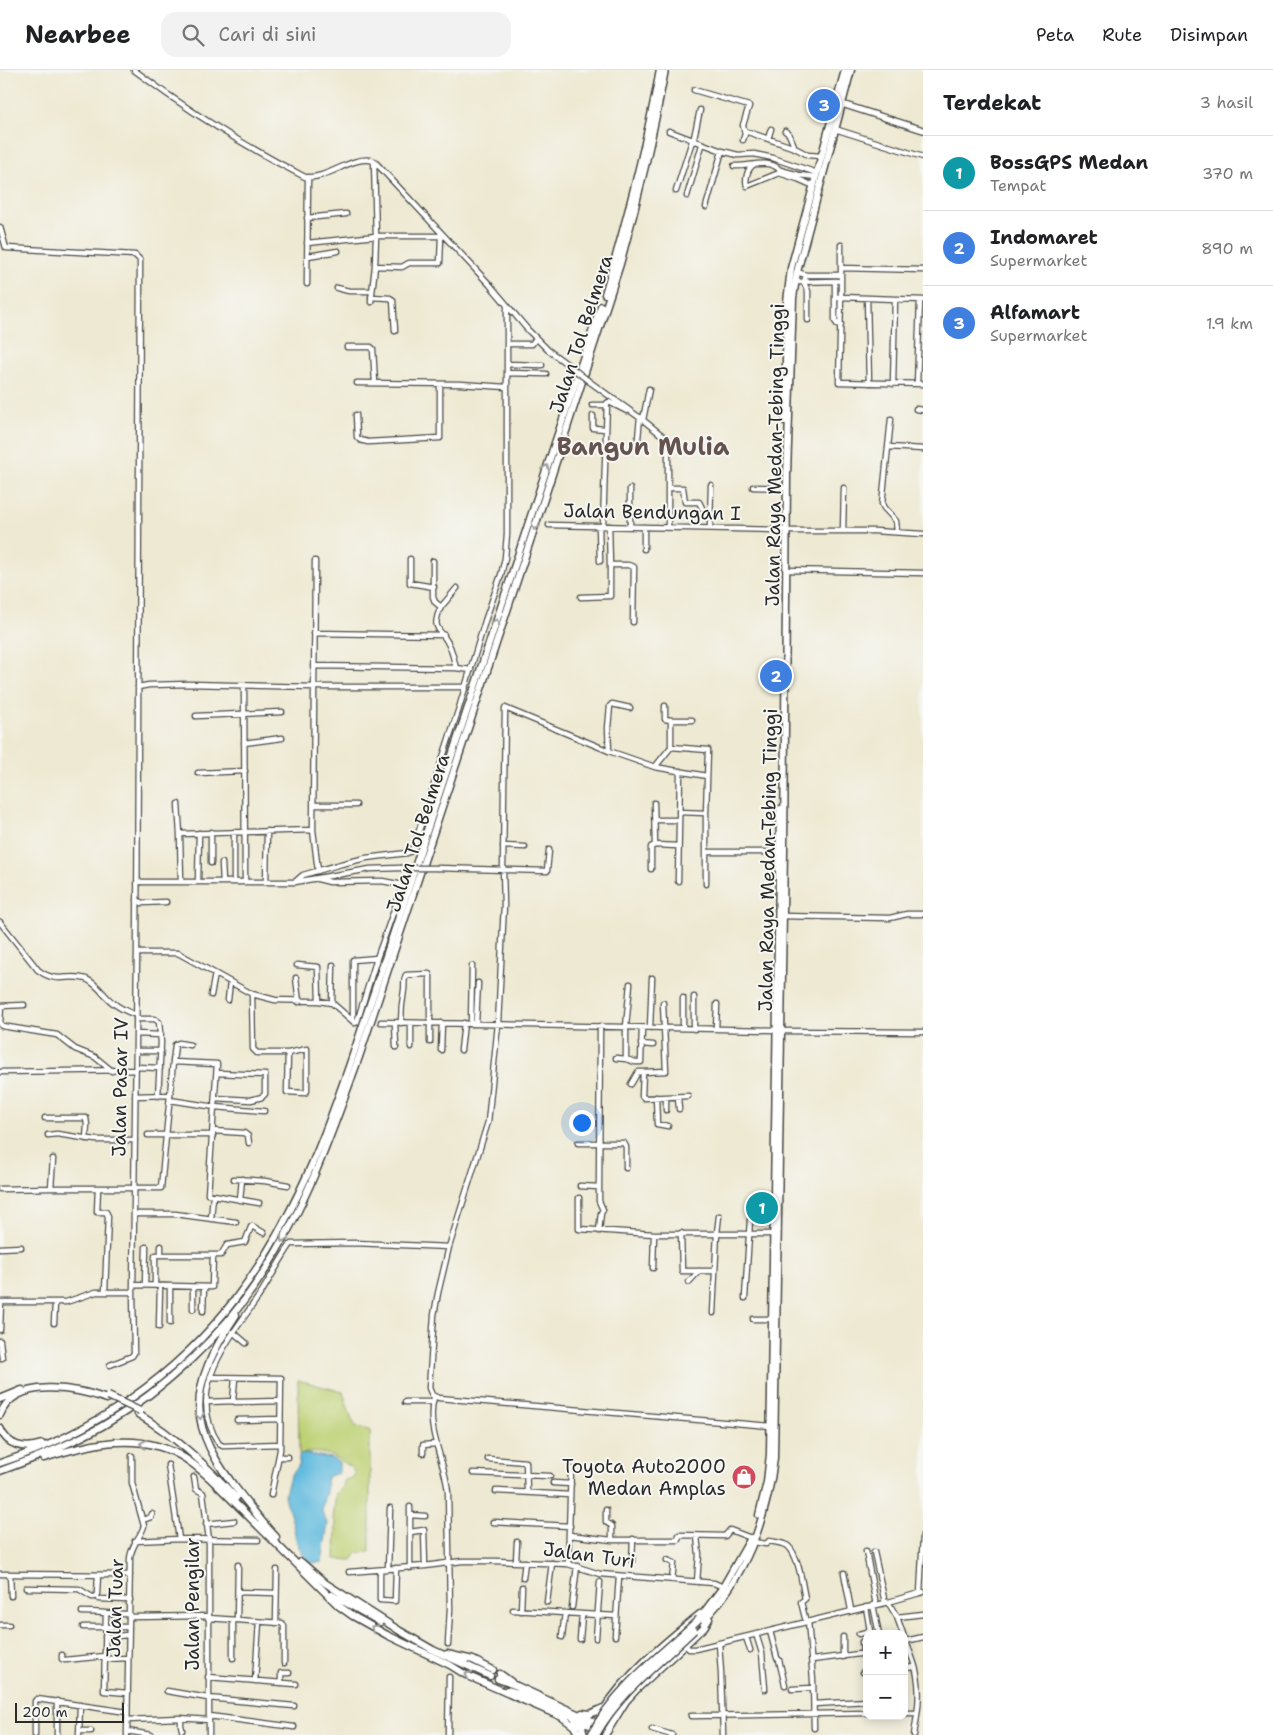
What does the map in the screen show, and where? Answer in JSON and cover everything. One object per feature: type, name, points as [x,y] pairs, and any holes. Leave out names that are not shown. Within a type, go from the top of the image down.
[{"type":"highway","name":"Jalan Tol Belmera","points":[[1,1468],[42,1455],[104,1425],[150,1394],[178,1370],[212,1337],[260,1279],[309,1188],[332,1136],[540,511],[619,256],[648,133],[660,70]]},
{"type":"highway","name":"Jalan Tol Belmera","points":[[619,256],[630,230],[653,134],[665,70]]},
{"type":"highway","name":"Jalan Raya Medan-Tebing Tinggi","points":[[812,206],[814,186],[821,156],[845,70]]},
{"type":"highway","name":"Jalan Raya Medan-Tebing Tinggi","points":[[710,1611],[738,1575],[771,1488],[775,1451],[786,570],[784,488],[785,371],[788,289],[803,228],[809,216],[851,70]]},
{"type":"highway","name":"Jalan Raya Medan-Tebing Tinggi","points":[[781,916],[780,852],[785,530],[793,298],[810,225],[809,216]]},
{"type":"highway","name":"Jalan Tol Belmera","points":[[1,1468],[76,1432],[118,1408],[147,1387],[186,1354],[220,1318],[257,1268],[274,1240],[307,1176],[353,1056],[617,263]]},
{"type":"highway","name":"Jalan Raya Medan-Tebing Tinggi","points":[[710,1611],[752,1540],[767,1482],[770,1426],[779,1031]]},
{"type":"highway","points":[[260,1279],[224,1332],[208,1361],[200,1390],[199,1408],[204,1436],[219,1465],[272,1534]]},
{"type":"highway","points":[[0,1398],[29,1388],[46,1385],[74,1386],[139,1412],[176,1436],[197,1453],[272,1534],[326,1583],[433,1650],[492,1673]]},
{"type":"highway","points":[[0,1415],[10,1400],[33,1390],[45,1388],[73,1389],[108,1398]]},
{"type":"highway","points":[[139,1412],[199,1458],[277,1544]]},
{"type":"highway","points":[[0,1428],[6,1440],[12,1444],[28,1447],[76,1432]]},
{"type":"highway","points":[[1,1468],[98,1443],[122,1441],[154,1446],[178,1455],[202,1471],[339,1606],[353,1616],[387,1636],[517,1698],[562,1717],[574,1726],[580,1734]]},
{"type":"highway","points":[[596,1735],[620,1701],[642,1677],[710,1611]]},
{"type":"highway","points":[[499,1677],[574,1712],[606,1732],[626,1701],[637,1689],[704,1626],[710,1611]]},
{"type":"highway","points":[[589,1735],[605,1706],[632,1675],[710,1611]]},
{"type":"highway","points":[[589,1735],[616,1698],[701,1620]]},
{"type":"highway","points":[[499,1688],[518,1693],[594,1724]]},
{"type":"highway","points":[[574,1712],[590,1714],[605,1706]]},
{"type":"highway","points":[[565,1712],[579,1722],[580,1734]]},
{"type":"main road","points":[[842,104],[923,130]]},
{"type":"street","points":[[134,70],[213,124],[274,161],[308,177],[327,173],[362,160],[374,161],[548,350],[629,411],[642,418],[668,441],[668,528]]},
{"type":"street","points":[[694,90],[748,105],[749,109],[742,126],[745,131],[795,148],[808,155],[821,156]]},
{"type":"street","points":[[676,191],[700,110]]},
{"type":"street","points":[[768,139],[771,129]]},
{"type":"street","points":[[835,129],[923,158]]},
{"type":"street","points":[[743,140],[745,131]]},
{"type":"street","points":[[785,131],[795,148]]},
{"type":"street","points":[[669,132],[722,151],[738,155],[754,154],[773,158],[817,175]]},
{"type":"street","points":[[686,196],[702,145]]},
{"type":"street","points":[[706,207],[722,151]]},
{"type":"street","points":[[371,297],[376,236],[374,161]]},
{"type":"street","points":[[734,166],[770,164],[776,166],[780,171],[799,177],[814,186]]},
{"type":"street","points":[[752,166],[747,176],[747,186],[780,171]]},
{"type":"street","points":[[799,177],[817,175]]},
{"type":"street","points":[[307,284],[308,177]]},
{"type":"street","points":[[307,218],[346,214]]},
{"type":"street","name":"Jalan Pasar IV","points":[[0,227],[6,248],[135,254],[140,260],[137,953],[132,1292],[134,1355],[110,1365]]},
{"type":"street","points":[[307,243],[376,236],[443,236]]},
{"type":"street","points":[[375,266],[401,267],[409,263],[440,263],[443,236]]},
{"type":"street","points":[[838,297],[841,278],[841,245]]},
{"type":"street","points":[[308,256],[338,251]]},
{"type":"street","points":[[841,268],[923,270]]},
{"type":"street","points":[[798,272],[806,275],[841,278]]},
{"type":"street","points":[[806,275],[808,320]]},
{"type":"street","points":[[796,282],[835,281],[841,278]]},
{"type":"street","points":[[835,281],[841,325],[838,382],[920,384],[921,300],[838,297]]},
{"type":"street","points":[[338,288],[371,297],[390,298],[393,300],[394,331]]},
{"type":"street","points":[[867,298],[869,383]]},
{"type":"street","points":[[893,384],[895,299]]},
{"type":"street","points":[[295,882],[299,877],[318,871],[366,858],[408,853],[413,849],[485,622],[502,575],[505,558],[507,534],[507,306]]},
{"type":"street","points":[[507,344],[532,344],[536,338]]},
{"type":"street","points":[[347,346],[371,347],[373,349],[375,383]]},
{"type":"street","points":[[508,364],[542,366]]},
{"type":"street","points":[[508,373],[546,374]]},
{"type":"street","points":[[357,383],[506,387]]},
{"type":"street","points":[[356,414],[357,437],[360,440],[368,442],[440,438],[440,384]]},
{"type":"street","points":[[637,449],[648,389]]},
{"type":"street","points":[[600,561],[606,406],[608,402],[625,411],[629,411]]},
{"type":"street","points":[[592,405],[606,406]]},
{"type":"street","points":[[916,409],[923,410]]},
{"type":"street","points":[[593,416],[593,428],[606,429]]},
{"type":"street","points":[[891,419],[882,504],[896,521],[897,532]]},
{"type":"street","points":[[888,447],[923,449]]},
{"type":"street","points":[[710,528],[711,485]]},
{"type":"street","points":[[753,487],[784,488]]},
{"type":"street","points":[[668,488],[683,488],[684,502],[700,502],[702,508]]},
{"type":"street","points":[[843,531],[844,488]]},
{"type":"street","points":[[630,489],[630,526]]},
{"type":"street","name":"Jalan Bendungan I","points":[[549,525],[923,534]]},
{"type":"street","points":[[581,597],[610,596],[609,526]]},
{"type":"street","points":[[644,527],[644,549]]},
{"type":"street","points":[[410,558],[410,584],[434,586]]},
{"type":"street","points":[[315,561],[314,805],[312,830],[318,871]]},
{"type":"street","points":[[433,562],[434,600],[442,607]]},
{"type":"street","points":[[610,565],[631,565],[634,568],[633,622]]},
{"type":"street","points":[[786,570],[923,573]]},
{"type":"street","points":[[456,668],[452,652],[444,635],[439,631],[436,619],[442,607],[457,588]]},
{"type":"street","points":[[314,634],[444,635]]},
{"type":"street","points":[[314,666],[456,668],[471,670]]},
{"type":"street","points":[[138,687],[189,684],[313,687],[466,686]]},
{"type":"street","points":[[244,686],[246,882]]},
{"type":"street","points":[[609,751],[608,728],[610,706],[612,704],[630,708]]},
{"type":"street","points":[[665,706],[666,719],[692,720]]},
{"type":"street","points":[[434,1396],[429,1388],[434,1315],[449,1247],[488,1122],[498,1024],[504,906],[502,869],[504,846],[505,708],[609,751],[655,767],[707,776]]},
{"type":"street","points":[[196,716],[282,712]]},
{"type":"street","points":[[655,767],[671,747],[671,720]]},
{"type":"street","points":[[244,743],[282,738]]},
{"type":"street","points":[[671,747],[708,750],[706,884]]},
{"type":"street","points":[[198,773],[244,771]]},
{"type":"street","points":[[678,881],[680,771]]},
{"type":"street","points":[[651,869],[651,848],[655,845],[654,802]]},
{"type":"street","points":[[178,804],[181,882]]},
{"type":"street","points":[[314,805],[356,805]]},
{"type":"street","points":[[679,812],[706,813]]},
{"type":"street","points":[[655,820],[679,820]]},
{"type":"street","points":[[180,834],[312,830]]},
{"type":"street","points":[[211,832],[211,864]]},
{"type":"street","points":[[234,832],[234,882]]},
{"type":"street","points":[[266,882],[267,832]]},
{"type":"street","points":[[198,882],[199,833]]},
{"type":"street","points":[[655,845],[678,846]]},
{"type":"street","points":[[504,846],[526,847]]},
{"type":"street","points":[[137,882],[295,882],[370,869],[400,868],[548,871],[548,850]]},
{"type":"street","points":[[706,852],[780,852]]},
{"type":"street","points":[[222,863],[222,882]]},
{"type":"street","points":[[137,953],[178,953],[252,994],[275,1000],[319,1001],[332,1004],[357,1022],[403,885],[382,882],[330,882],[318,879]]},
{"type":"street","points":[[137,900],[142,903],[166,902]]},
{"type":"street","points":[[781,916],[890,918],[907,914],[923,914]]},
{"type":"street","points":[[0,922],[38,970],[45,975],[58,978],[86,979],[99,988],[113,1003],[136,1017],[158,1020],[161,1051],[158,1096]]},
{"type":"street","points":[[352,1020],[352,960],[377,958]]},
{"type":"street","points":[[298,965],[318,967],[319,1001]]},
{"type":"street","points":[[332,1004],[333,965]]},
{"type":"street","points":[[472,966],[473,1024]]},
{"type":"street","points":[[211,995],[215,974]]},
{"type":"street","points":[[401,1023],[401,999],[404,990],[404,977],[406,975],[429,974],[430,1042]]},
{"type":"street","points":[[296,978],[299,1002]]},
{"type":"street","points":[[650,1028],[652,978]]},
{"type":"street","points":[[228,1000],[230,982]]},
{"type":"street","points":[[473,1024],[478,983]]},
{"type":"street","points":[[626,1059],[626,1027],[630,984]]},
{"type":"street","points":[[252,994],[253,1049],[257,1052],[288,1053],[307,1048],[307,1091],[305,1093],[287,1092],[288,1053]]},
{"type":"street","points":[[694,997],[694,1028]]},
{"type":"street","points":[[684,998],[684,1028]]},
{"type":"street","points":[[631,1084],[638,1072],[666,1071],[663,1003]]},
{"type":"street","points":[[716,1029],[717,1004]]},
{"type":"street","points":[[24,1005],[0,1007],[0,1023],[5,1028],[57,1035],[75,1049],[95,1057],[112,1071]]},
{"type":"street","points":[[380,1022],[779,1031],[923,1032]]},
{"type":"street","points":[[395,1022],[396,1047]]},
{"type":"street","points":[[411,1023],[411,1047]]},
{"type":"street","points":[[441,1050],[442,1023]]},
{"type":"street","points":[[461,1050],[464,1024]]},
{"type":"street","points":[[600,1026],[599,1201],[603,1210],[601,1213],[600,1231]]},
{"type":"street","points":[[616,1058],[640,1062],[642,1028]]},
{"type":"street","points":[[136,1034],[160,1035]]},
{"type":"street","points":[[0,1189],[161,1188],[175,1045],[179,1043],[190,1045]]},
{"type":"street","points":[[641,1044],[652,1045]]},
{"type":"street","points":[[136,1051],[161,1051]]},
{"type":"street","points":[[173,1062],[216,1064],[215,1107],[208,1194],[259,1204]]},
{"type":"street","points":[[0,1072],[112,1071],[160,1068]]},
{"type":"street","points":[[643,1072],[642,1096],[644,1098],[688,1096]]},
{"type":"street","points":[[215,1098],[251,1100],[262,1098],[265,1094],[265,1075],[217,1073]]},
{"type":"street","points":[[135,1096],[170,1097],[215,1107],[264,1111]]},
{"type":"street","points":[[656,1097],[657,1124],[668,1126]]},
{"type":"street","points":[[666,1097],[666,1110]]},
{"type":"street","points":[[678,1097],[679,1109]]},
{"type":"street","points":[[45,1118],[86,1118],[86,1138]]},
{"type":"street","points":[[148,1135],[244,1132],[248,1136],[249,1143]]},
{"type":"street","points":[[48,1135],[57,1134],[86,1138],[135,1140]]},
{"type":"street","points":[[578,1143],[625,1144],[626,1168]]},
{"type":"street","points":[[51,1188],[53,1159]]},
{"type":"street","points":[[234,1179],[288,1185]]},
{"type":"street","points":[[240,1200],[242,1179]]},
{"type":"street","points":[[580,1186],[599,1187]]},
{"type":"street","points":[[98,1188],[97,1212],[106,1212],[108,1216],[105,1292]]},
{"type":"street","points":[[211,1219],[213,1196]]},
{"type":"street","points":[[579,1198],[578,1228],[654,1234],[773,1234]]},
{"type":"street","points":[[134,1214],[175,1214],[236,1222]]},
{"type":"street","points":[[713,1313],[719,1216]]},
{"type":"street","points":[[745,1298],[750,1220]]},
{"type":"street","points":[[159,1327],[155,1256],[161,1254],[221,1255],[227,1245],[245,1242],[252,1226],[264,1233]]},
{"type":"street","points":[[653,1268],[654,1234]]},
{"type":"street","points":[[682,1234],[682,1270],[684,1272],[715,1271]]},
{"type":"street","points":[[280,1444],[220,1446],[210,1424],[206,1392],[219,1354],[291,1244],[355,1243],[449,1247]]},
{"type":"street","points":[[161,1246],[161,1254]]},
{"type":"street","points":[[0,1248],[21,1247]]},
{"type":"street","points":[[146,1247],[146,1285]]},
{"type":"street","points":[[133,1284],[212,1287],[213,1255]]},
{"type":"street","points":[[689,1282],[699,1271]]},
{"type":"street","points":[[170,1286],[170,1323]]},
{"type":"street","points":[[193,1287],[193,1309]]},
{"type":"street","points":[[204,1287],[204,1311]]},
{"type":"street","points":[[0,1330],[1,1302],[72,1302],[88,1294],[132,1292]]},
{"type":"street","points":[[54,1303],[54,1323]]},
{"type":"street","points":[[753,1319],[772,1319]]},
{"type":"street","points":[[233,1332],[246,1343]]},
{"type":"street","points":[[0,1341],[2,1358]]},
{"type":"street","points":[[210,1377],[235,1379],[281,1378],[279,1457],[271,1495]]},
{"type":"street","points":[[234,1401],[235,1379]]},
{"type":"street","points":[[434,1396],[432,1402],[436,1444],[447,1486],[450,1562],[448,1644]]},
{"type":"street","points":[[434,1396],[770,1426]]},
{"type":"street","points":[[207,1402],[280,1401]]},
{"type":"street","points":[[405,1402],[432,1402]]},
{"type":"street","points":[[237,1420],[280,1419]]},
{"type":"street","points":[[423,1453],[423,1445],[436,1444]]},
{"type":"street","points":[[132,1456],[132,1483],[144,1526],[151,1524]]},
{"type":"street","points":[[279,1457],[288,1458]]},
{"type":"street","points":[[488,1459],[526,1462],[527,1491]]},
{"type":"street","points":[[168,1465],[179,1539]]},
{"type":"street","points":[[568,1564],[571,1468]]},
{"type":"street","points":[[473,1473],[550,1476]]},
{"type":"street","name":"Jalan Pengilar","points":[[194,1478],[196,1489],[203,1493],[209,1540],[209,1735]]},
{"type":"street","points":[[553,1483],[571,1484]]},
{"type":"street","points":[[496,1491],[527,1491],[570,1495]]},
{"type":"street","points":[[410,1507],[410,1568]]},
{"type":"street","points":[[388,1569],[390,1508]]},
{"type":"street","points":[[606,1510],[606,1522],[612,1526],[612,1540]]},
{"type":"street","points":[[143,1520],[151,1517],[152,1514]]},
{"type":"street","points":[[410,1515],[425,1516]]},
{"type":"street","points":[[206,1524],[234,1521]]},
{"type":"street","points":[[492,1522],[570,1526]]},
{"type":"street","name":"Jalan Tuar","points":[[127,1733],[131,1551],[144,1526]]},
{"type":"street","points":[[410,1532],[424,1530],[425,1566]]},
{"type":"street","points":[[569,1535],[612,1540],[678,1540],[679,1535],[725,1536],[730,1530],[766,1544],[770,1541],[788,1546],[795,1556],[805,1599],[801,1602],[807,1621],[812,1660],[814,1728]]},
{"type":"street","points":[[685,1645],[689,1649],[694,1649],[922,1592],[923,1534]]},
{"type":"street","points":[[697,1536],[699,1555],[697,1582]]},
{"type":"street","points":[[135,1541],[179,1539],[258,1540]]},
{"type":"street","points":[[632,1560],[633,1539]]},
{"type":"street","points":[[516,1561],[517,1542]]},
{"type":"street","points":[[866,1550],[878,1630]]},
{"type":"street","points":[[874,1552],[886,1602],[897,1618],[902,1630]]},
{"type":"street","points":[[667,1560],[674,1563],[672,1580]]},
{"type":"street","name":"Jalan Turi","points":[[349,1572],[410,1568],[450,1562],[516,1561],[568,1564],[594,1573],[714,1583],[724,1587]]},
{"type":"street","points":[[523,1578],[525,1562]]},
{"type":"street","points":[[547,1602],[552,1563]]},
{"type":"street","points":[[233,1658],[238,1565]]},
{"type":"street","points":[[572,1607],[577,1566]]},
{"type":"street","points":[[380,1570],[380,1600],[395,1601],[396,1568]]},
{"type":"street","points":[[276,1623],[277,1570]]},
{"type":"street","points":[[844,1573],[851,1610]]},
{"type":"street","points":[[0,1574],[130,1575]]},
{"type":"street","points":[[10,1574],[11,1596]]},
{"type":"street","points":[[26,1588],[79,1589],[95,1597],[97,1594],[98,1575]]},
{"type":"street","points":[[615,1636],[618,1576]]},
{"type":"street","points":[[596,1638],[600,1582]]},
{"type":"street","points":[[521,1611],[522,1587]]},
{"type":"street","points":[[238,1592],[276,1593]]},
{"type":"street","points":[[100,1599],[130,1600]]},
{"type":"street","points":[[859,1634],[870,1631],[866,1607]]},
{"type":"street","points":[[513,1610],[616,1616]]},
{"type":"street","points":[[82,1612],[208,1617],[281,1623],[284,1626],[284,1663]]},
{"type":"street","points":[[562,1637],[565,1613]]},
{"type":"street","points":[[106,1614],[104,1691],[128,1693]]},
{"type":"street","points":[[897,1618],[923,1614]]},
{"type":"street","points":[[580,1638],[582,1615]]},
{"type":"street","points":[[255,1681],[259,1622]]},
{"type":"street","points":[[0,1625],[9,1625]]},
{"type":"street","points":[[83,1627],[129,1627]]},
{"type":"street","points":[[770,1631],[785,1685]]},
{"type":"street","points":[[756,1634],[762,1653],[765,1689]]},
{"type":"street","points":[[105,1637],[128,1635]]},
{"type":"street","points":[[746,1637],[750,1650]]},
{"type":"street","points":[[843,1637],[843,1656]]},
{"type":"street","points":[[908,1639],[923,1637]]},
{"type":"street","points":[[719,1643],[723,1735]]},
{"type":"street","points":[[908,1647],[918,1680],[920,1710],[914,1735]]},
{"type":"street","points":[[812,1660],[863,1653]]},
{"type":"street","points":[[62,1655],[64,1660],[128,1658]]},
{"type":"street","points":[[908,1668],[915,1667]]},
{"type":"street","points":[[281,1683],[281,1673],[289,1672]]},
{"type":"street","points":[[448,1735],[449,1676]]},
{"type":"street","points":[[208,1677],[296,1684]]},
{"type":"street","points":[[792,1689],[814,1688]]},
{"type":"street","points":[[167,1691],[208,1698],[294,1706]]},
{"type":"street","points":[[35,1735],[36,1700],[57,1701],[127,1712]]},
{"type":"street","points":[[57,1701],[58,1735]]},
{"type":"street","points":[[814,1704],[863,1701]]},
{"type":"street","points":[[80,1705],[79,1733],[91,1731]]},
{"type":"street","points":[[690,1716],[723,1714],[863,1714]]},
{"type":"street","points":[[181,1718],[180,1726],[182,1730]]},
{"type":"street","points":[[127,1720],[209,1718],[294,1728]]},
{"type":"street","points":[[652,1730],[672,1735]]},
{"type":"street","points":[[127,1733],[151,1735]]},
{"type":"green space","points":[[298,1380],[343,1392],[353,1423],[370,1431],[370,1552],[357,1553],[352,1560],[335,1559],[336,1522],[333,1519],[336,1493],[343,1486],[345,1480],[352,1478],[355,1474],[351,1467],[339,1459],[328,1455],[318,1453],[299,1454]]},
{"type":"water","points":[[307,1454],[331,1458],[339,1462],[339,1473],[328,1476],[326,1481],[327,1486],[322,1512],[328,1523],[322,1562],[310,1563],[296,1539],[285,1498],[290,1478],[298,1467],[299,1455]]},
{"type":"place","name":"Alfamart","points":[[824,105]]},
{"type":"place","name":"Indomaret","points":[[776,676]]},
{"type":"place","name":"BossGPS Medan","points":[[762,1208]]},
{"type":"place","name":"Toyota Auto2000 Medan Amplas","points":[[744,1477]]},
{"type":"district","name":"Bangun Mulia","points":[[643,447]]}]
